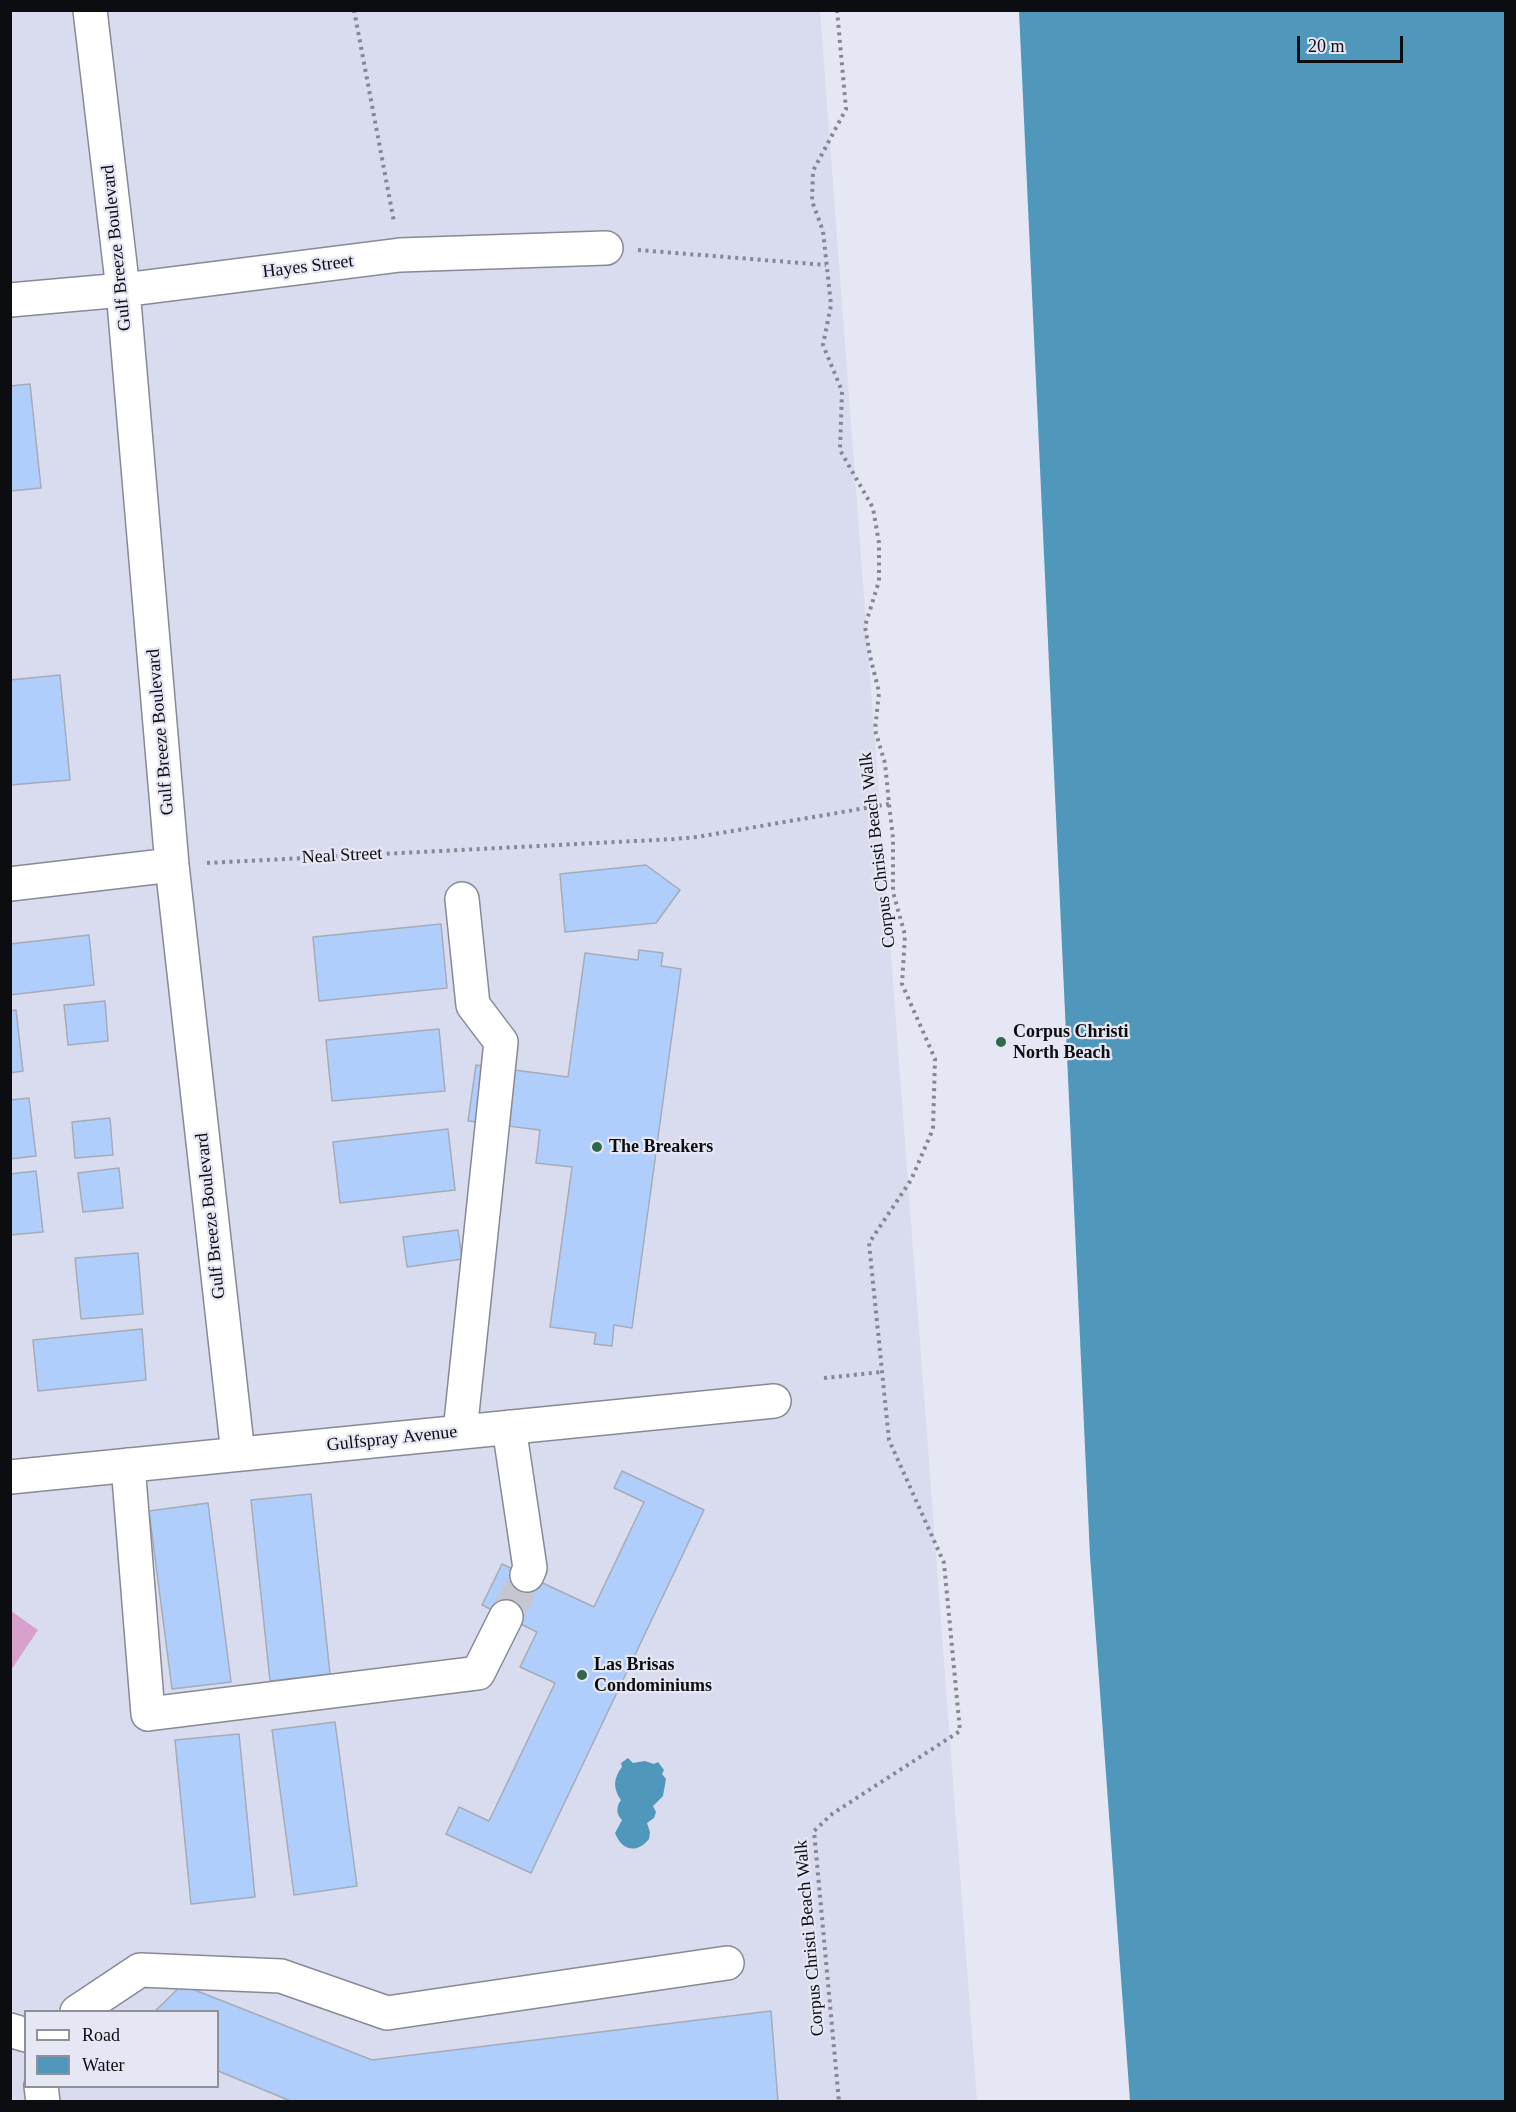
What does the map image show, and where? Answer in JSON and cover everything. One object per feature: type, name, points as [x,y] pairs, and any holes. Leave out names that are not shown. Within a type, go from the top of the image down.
[{"type":"street","name":"Gulf Breeze Boulevard","points":[[90,10],[123,290],[172,865],[238,1454]]},
{"type":"street","name":"Hayes Street","points":[[10,300],[123,290],[400,255],[606,248]]},
{"type":"street","points":[[10,884],[172,865]]},
{"type":"street","points":[[460,1432],[501,1042],[473,1005],[462,899]]},
{"type":"street","name":"Gulfspray Avenue","points":[[10,1477],[774,1401]]},
{"type":"street","points":[[508,1427],[530,1568],[526,1575]]},
{"type":"street","points":[[128,1465],[148,1714],[478,1673],[506,1617]]},
{"type":"street","points":[[80,2010],[140,1970],[281,1976],[387,2013],[727,1963]]},
{"type":"path","points":[[354,10],[400,255]]},
{"type":"path","name":"Corpus Christi Beach Walk","points":[[837,10],[846,109],[813,171],[812,201],[823,231],[831,305],[823,345],[842,391],[840,450],[873,508],[879,543],[879,581],[865,626],[879,692],[875,730],[885,763],[890,804],[893,838],[893,892],[905,935],[902,984],[936,1059],[933,1129],[910,1180],[869,1244],[889,1440],[944,1563],[960,1731],[832,1814],[814,1831],[839,2102]]},
{"type":"path","points":[[606,248],[826,265]]},
{"type":"path","name":"Neal Street","points":[[172,865],[674,839],[890,804]]},
{"type":"path","points":[[824,1378],[882,1372]]},
{"type":"shaded area","points":[[11,11],[820,11],[977,2101],[11,2102]]},
{"type":"shaded area","points":[[11,1611],[38,1630],[11,1670]]},
{"type":"water","points":[[1019,11],[1505,11],[1505,2101],[1130,2101],[1090,1556]]},
{"type":"water","points":[[628,1758],[633,1763],[645,1761],[654,1764],[658,1762],[664,1770],[662,1774],[666,1779],[663,1796],[653,1806],[656,1812],[654,1818],[647,1823],[650,1832],[649,1839],[640,1847],[635,1848],[622,1844],[615,1833],[622,1820],[618,1813],[621,1800],[615,1788],[616,1779],[622,1767],[621,1763]]},
{"type":"building","points":[[30,384],[41,488],[10,491],[10,386]]},
{"type":"building","points":[[60,675],[70,780],[10,785],[10,680]]},
{"type":"building","points":[[646,865],[680,890],[656,923],[565,932],[560,874]]},
{"type":"building","points":[[441,924],[447,988],[319,1001],[313,937]]},
{"type":"building","points":[[89,935],[94,985],[10,995],[10,944]]},
{"type":"building","name":"The Breakers","points":[[639,950],[663,953],[661,966],[681,969],[632,1328],[614,1325],[612,1346],[594,1344],[596,1333],[550,1327],[572,1167],[536,1163],[540,1130],[468,1121],[476,1065],[568,1077],[585,953],[638,960]]},
{"type":"building","points":[[105,1001],[108,1041],[68,1045],[64,1005]]},
{"type":"building","points":[[16,1010],[23,1071],[10,1073],[10,1011]]},
{"type":"building","points":[[439,1029],[445,1091],[332,1101],[326,1040]]},
{"type":"building","points":[[29,1098],[36,1156],[10,1159],[10,1100]]},
{"type":"building","points":[[110,1118],[113,1155],[75,1158],[72,1122]]},
{"type":"building","points":[[448,1129],[455,1190],[340,1203],[333,1142]]},
{"type":"building","points":[[119,1168],[123,1208],[83,1212],[78,1173]]},
{"type":"building","points":[[36,1171],[43,1232],[10,1235],[10,1174]]},
{"type":"building","points":[[458,1230],[462,1259],[407,1267],[403,1237]]},
{"type":"building","points":[[138,1253],[143,1314],[81,1319],[75,1258]]},
{"type":"building","points":[[142,1329],[146,1380],[38,1391],[33,1340]]},
{"type":"building","name":"Las Brisas Condominiums","points":[[622,1471],[704,1510],[531,1873],[446,1834],[459,1807],[489,1821],[555,1683],[520,1667],[537,1632],[482,1605],[502,1564],[594,1607],[644,1502],[614,1488]]},
{"type":"building","points":[[311,1494],[330,1674],[270,1681],[251,1500]]},
{"type":"building","points":[[208,1503],[231,1682],[172,1689],[149,1511]]},
{"type":"building","points":[[335,1722],[357,1886],[294,1895],[272,1730]]},
{"type":"building","points":[[239,1734],[255,1897],[191,1904],[175,1740]]},
{"type":"building","points":[[182,1985],[372,2060],[771,2011],[778,2102],[293,2102],[219,2071],[219,2010],[156,2010]]},
{"type":"tunnel","points":[[506,1617],[527,1575]]},
{"type":"place","name":"Corpus Christi North Beach","points":[[1001,1042]]},
{"type":"place","name":"The Breakers","points":[[597,1147]]},
{"type":"place","name":"Las Brisas Condominiums","points":[[582,1675]]}]
